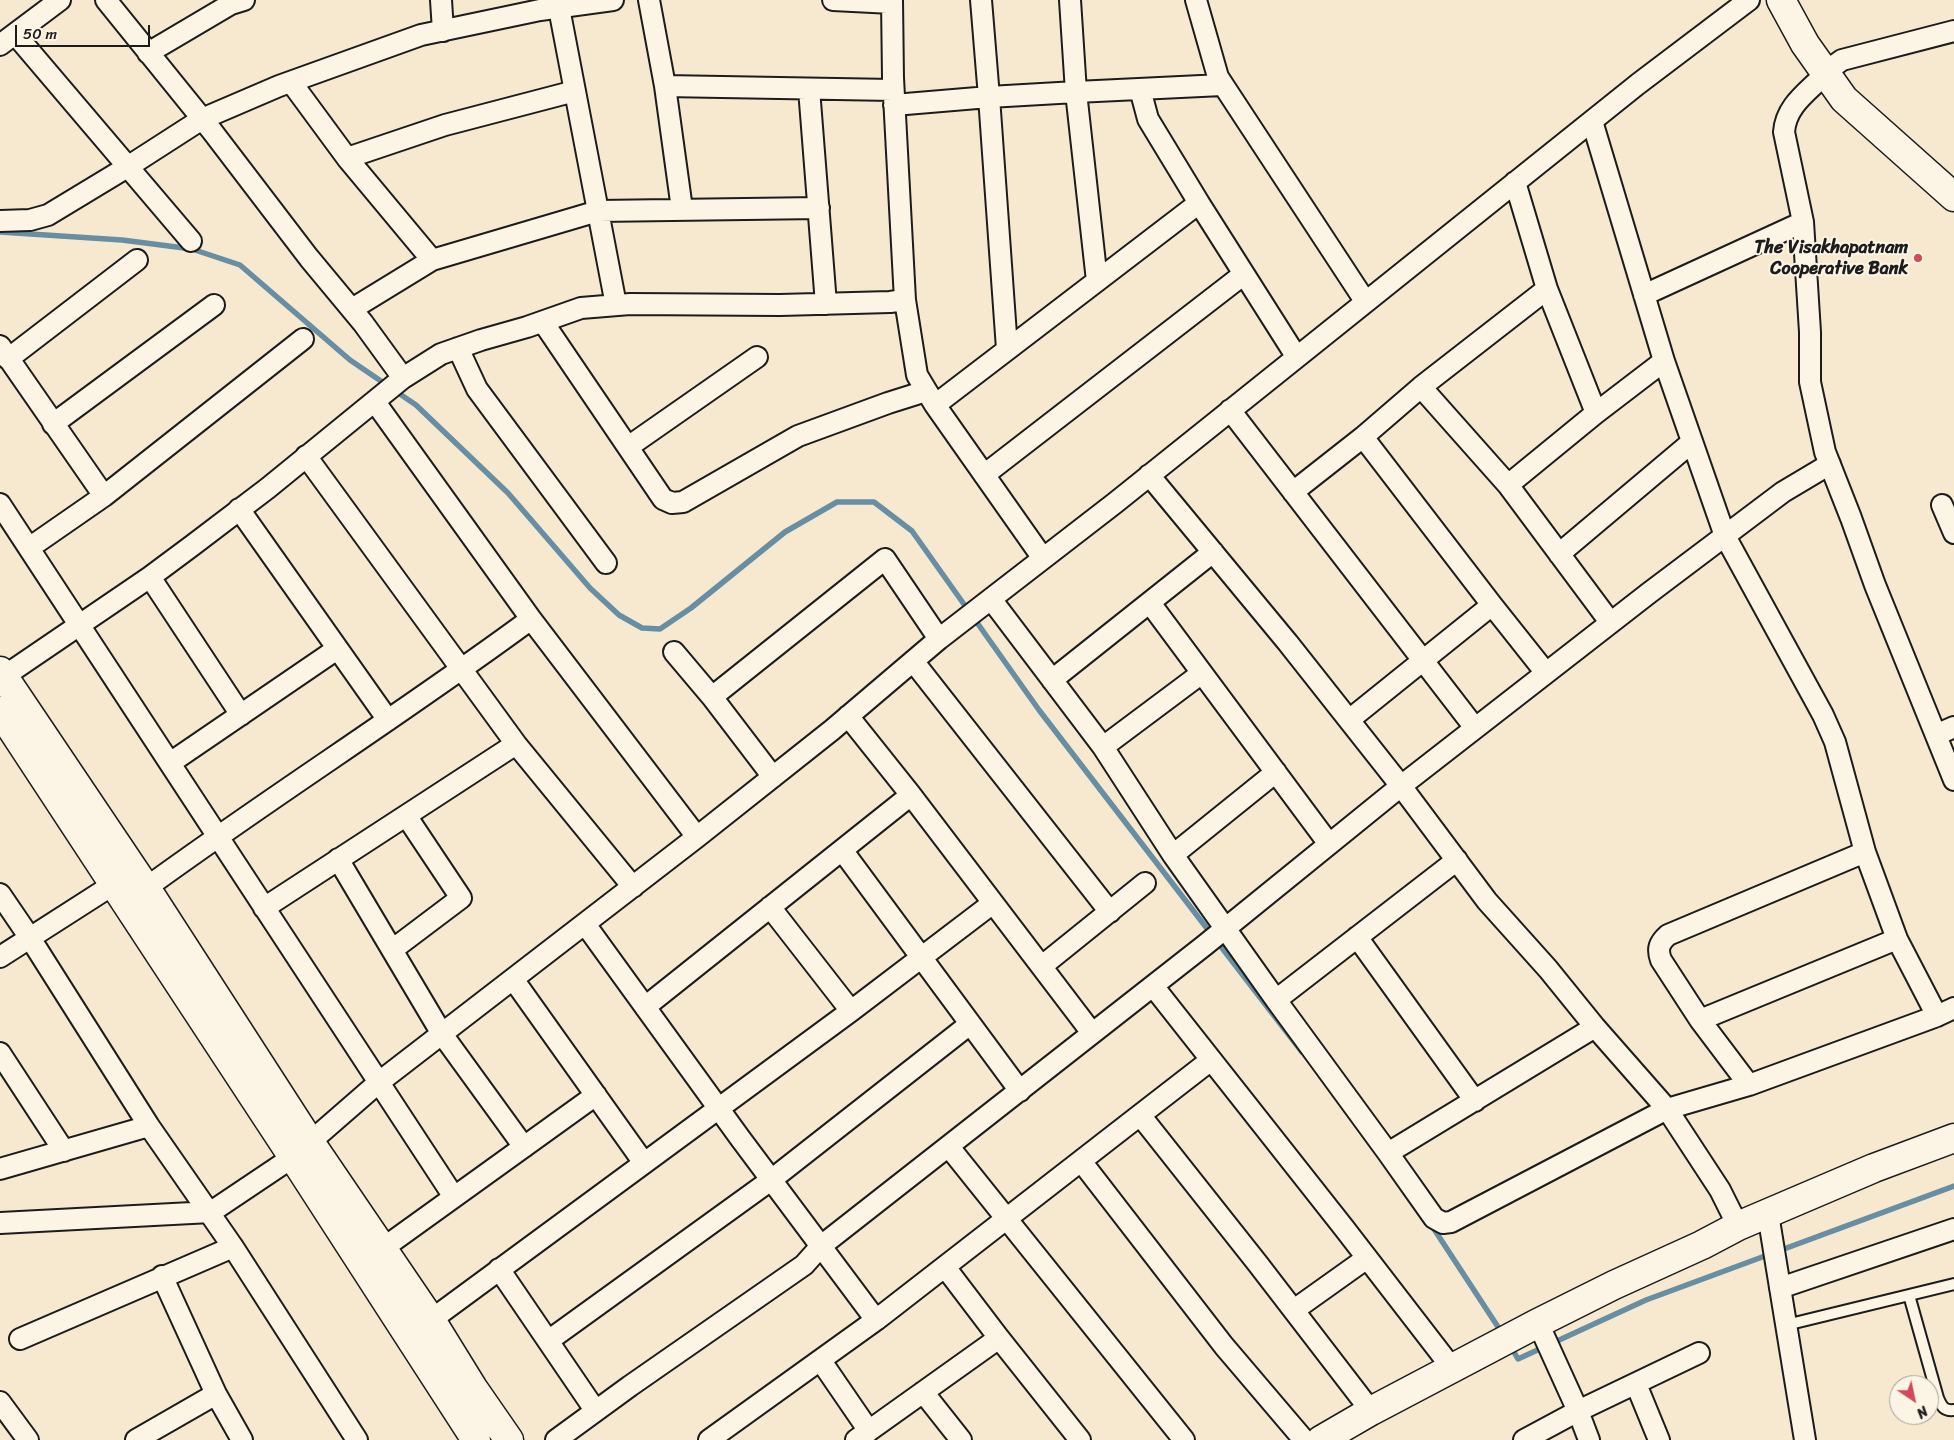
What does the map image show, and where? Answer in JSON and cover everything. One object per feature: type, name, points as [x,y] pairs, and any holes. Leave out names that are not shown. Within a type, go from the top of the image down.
[{"type":"street","points":[[60,0],[8,40],[129,166],[191,240]]},
{"type":"street","points":[[106,0],[202,119],[309,258],[352,309],[389,390],[531,619],[697,837]]},
{"type":"street","points":[[442,0],[443,31]]},
{"type":"street","points":[[0,221],[30,220],[48,215],[202,119],[291,82],[421,36],[546,6],[613,0]]},
{"type":"street","points":[[649,0],[682,210]]},
{"type":"street","points":[[833,0],[892,1],[894,98],[905,300],[917,376],[1042,557]]},
{"type":"street","points":[[981,0],[1007,349]]},
{"type":"street","points":[[1070,0],[1076,92],[1097,281]]},
{"type":"street","points":[[1196,0],[1218,77],[1365,301]]},
{"type":"street","points":[[0,1224],[211,1212],[302,1149],[378,1083],[773,777],[939,639],[1042,557],[1150,475],[1365,301],[1592,121],[1749,0]]},
{"type":"street","points":[[1780,0],[1805,44],[1830,70],[1954,179]]},
{"type":"street","points":[[1797,0],[1844,98],[1954,197]]},
{"type":"street","points":[[148,53],[234,1]]},
{"type":"street","points":[[546,6],[575,91],[616,305]]},
{"type":"street","points":[[1954,31],[1842,60],[1793,107],[1785,120],[1784,132],[1803,222],[1810,332],[1810,382],[1825,452],[1875,586],[1945,731],[1954,780]]},
{"type":"street","points":[[291,82],[347,158],[432,260]]},
{"type":"street","points":[[664,86],[810,89],[894,98],[989,96],[1222,84]]},
{"type":"street","points":[[810,89],[826,304]]},
{"type":"street","points":[[1140,89],[1148,119],[1296,356]]},
{"type":"street","points":[[347,158],[445,125],[575,91]]},
{"type":"street","points":[[978,609],[1052,680],[1103,747],[1172,855],[1217,935],[1276,1000],[1434,1218],[1443,1223],[1451,1222],[1667,1109],[1749,1085],[1945,1012],[1897,939],[1864,852],[1835,742],[1823,715],[1725,536],[1664,360],[1592,121]]},
{"type":"street","points":[[1516,182],[1547,289],[1596,413]]},
{"type":"street","points":[[543,322],[663,499],[672,503],[682,502],[798,436],[888,403],[931,398],[1007,349],[1199,203]]},
{"type":"street","points":[[352,309],[432,260],[598,211],[819,208]]},
{"type":"street","points":[[1644,295],[1803,222]]},
{"type":"street","points":[[104,496],[4,353],[137,260]]},
{"type":"street","points":[[984,475],[1244,274]]},
{"type":"street","points":[[1293,492],[1364,437],[1421,387],[1547,289]]},
{"type":"street","points":[[476,1440],[146,888],[1,676],[150,577],[239,510],[389,390],[442,354],[581,308],[616,305],[826,304],[905,300]]},
{"type":"street","points":[[53,424],[214,305]]},
{"type":"street","points":[[29,548],[104,496],[303,339]]},
{"type":"street","points":[[458,348],[478,389],[606,563]]},
{"type":"street","points":[[628,447],[757,357]]},
{"type":"street","points":[[1508,485],[1664,360]]},
{"type":"street","points":[[1421,387],[1508,485],[1610,622]]},
{"type":"street","points":[[1230,410],[1475,728]]},
{"type":"street","points":[[1364,437],[1546,673]]},
{"type":"street","points":[[1559,554],[1692,442]]},
{"type":"street","points":[[306,456],[516,744],[633,887]]},
{"type":"street","points":[[556,1440],[595,1410],[804,1265],[821,1246],[1020,1091],[1401,786],[1610,622],[1783,492],[1830,464]]},
{"type":"street","points":[[1150,475],[1349,720],[1401,786],[1486,901],[1548,969],[1595,1027],[1667,1109],[1720,1190],[1738,1226]]},
{"type":"street","points":[[0,504],[454,1197]]},
{"type":"street","points":[[1942,505],[1954,533]]},
{"type":"street","points":[[239,510],[388,720]]},
{"type":"street","points":[[1052,680],[1213,552]]},
{"type":"street","points":[[712,697],[885,559],[939,639]]},
{"type":"street","points":[[150,577],[241,715]]},
{"type":"street","points":[[1150,603],[1329,844]]},
{"type":"street","points":[[1349,720],[1492,605]]},
{"type":"street","points":[[146,888],[218,836],[462,670],[531,619]]},
{"type":"street","points":[[170,764],[337,649]]},
{"type":"street","points":[[674,652],[712,697],[773,777]]},
{"type":"street","points":[[913,661],[1110,912]]},
{"type":"street","points":[[1103,747],[1202,674]]},
{"type":"street","points":[[0,711],[114,884],[302,1149],[382,1249],[509,1440]]},
{"type":"street","points":[[848,716],[911,795],[1092,1033]]},
{"type":"street","points":[[264,908],[338,859],[407,817],[516,744]]},
{"type":"street","points":[[1172,855],[1276,772]]},
{"type":"street","points":[[645,1007],[911,795]]},
{"type":"street","points":[[392,950],[461,898],[407,817]]},
{"type":"street","points":[[842,850],[1020,1091]]},
{"type":"street","points":[[1749,1085],[1700,1020],[1661,960],[1658,951],[1661,942],[1668,935],[1864,852]]},
{"type":"street","points":[[338,859],[442,1034],[524,1147]]},
{"type":"street","points":[[1276,1000],[1457,860]]},
{"type":"street","points":[[1042,966],[1145,883]]},
{"type":"street","points":[[0,956],[114,884]]},
{"type":"street","points":[[0,894],[149,1126],[211,1212],[357,1440]]},
{"type":"street","points":[[431,1320],[851,1011],[993,903]]},
{"type":"street","points":[[770,908],[851,1011]]},
{"type":"street","points":[[585,924],[718,1108],[876,1320]]},
{"type":"street","points":[[1357,937],[1475,1101]]},
{"type":"street","points":[[1700,1020],[1897,939]]},
{"type":"street","points":[[513,979],[644,1163]]},
{"type":"street","points":[[1152,986],[1452,1368]]},
{"type":"street","points":[[548,1340],[771,1180],[970,1024]]},
{"type":"street","points":[[1388,1153],[1595,1027]]},
{"type":"street","points":[[0,1053],[64,1151]]},
{"type":"street","points":[[709,1440],[876,1320],[1211,1060]]},
{"type":"street","points":[[382,1249],[596,1095]]},
{"type":"street","points":[[1140,1115],[1371,1411]]},
{"type":"street","points":[[0,1169],[149,1126]]},
{"type":"street","points":[[1321,1440],[1371,1411],[1506,1340],[1545,1338],[1738,1226],[1874,1168],[1954,1138]]},
{"type":"street","points":[[949,1147],[1184,1440]]},
{"type":"street","points":[[1080,1161],[1224,1346],[1304,1440]]},
{"type":"street","points":[[1768,1214],[1805,1440]]},
{"type":"street","points":[[1780,1288],[1954,1230]]},
{"type":"street","points":[[20,1339],[233,1246]]},
{"type":"street","points":[[1294,1310],[1366,1258]]},
{"type":"street","points":[[945,1267],[1080,1440]]},
{"type":"street","points":[[499,1269],[595,1410]]},
{"type":"street","points":[[162,1276],[216,1394],[242,1440]]},
{"type":"street","points":[[821,1361],[863,1436],[999,1338]]},
{"type":"street","points":[[1545,1338],[1589,1440]]},
{"type":"street","points":[[1524,1440],[1578,1411],[1698,1354]]},
{"type":"street","points":[[1636,1384],[1659,1440]]},
{"type":"street","points":[[923,1392],[962,1440]]},
{"type":"street","points":[[136,1440],[216,1394]]},
{"type":"street","points":[[0,1402],[28,1440]]},
{"type":"lane","points":[[1786,1325],[1954,1284]]},
{"type":"lane","points":[[1909,1295],[1938,1398],[1942,1407],[1947,1410],[1954,1410]]},
{"type":"waterway","points":[[0,232],[122,240],[192,249],[240,265],[350,360],[416,405],[508,493],[590,588],[619,615],[642,628],[660,629],[691,608],[785,532],[837,502],[874,502],[912,531],[1039,710],[1302,1052]]},
{"type":"waterway","points":[[1510,1345],[1518,1359],[1646,1300],[1954,1186]]},
{"type":"waterway","points":[[1432,1226],[1502,1333]]},
{"type":"place","name":"The Visakhapatnam Cooperative Bank","points":[[1918,258]]}]
